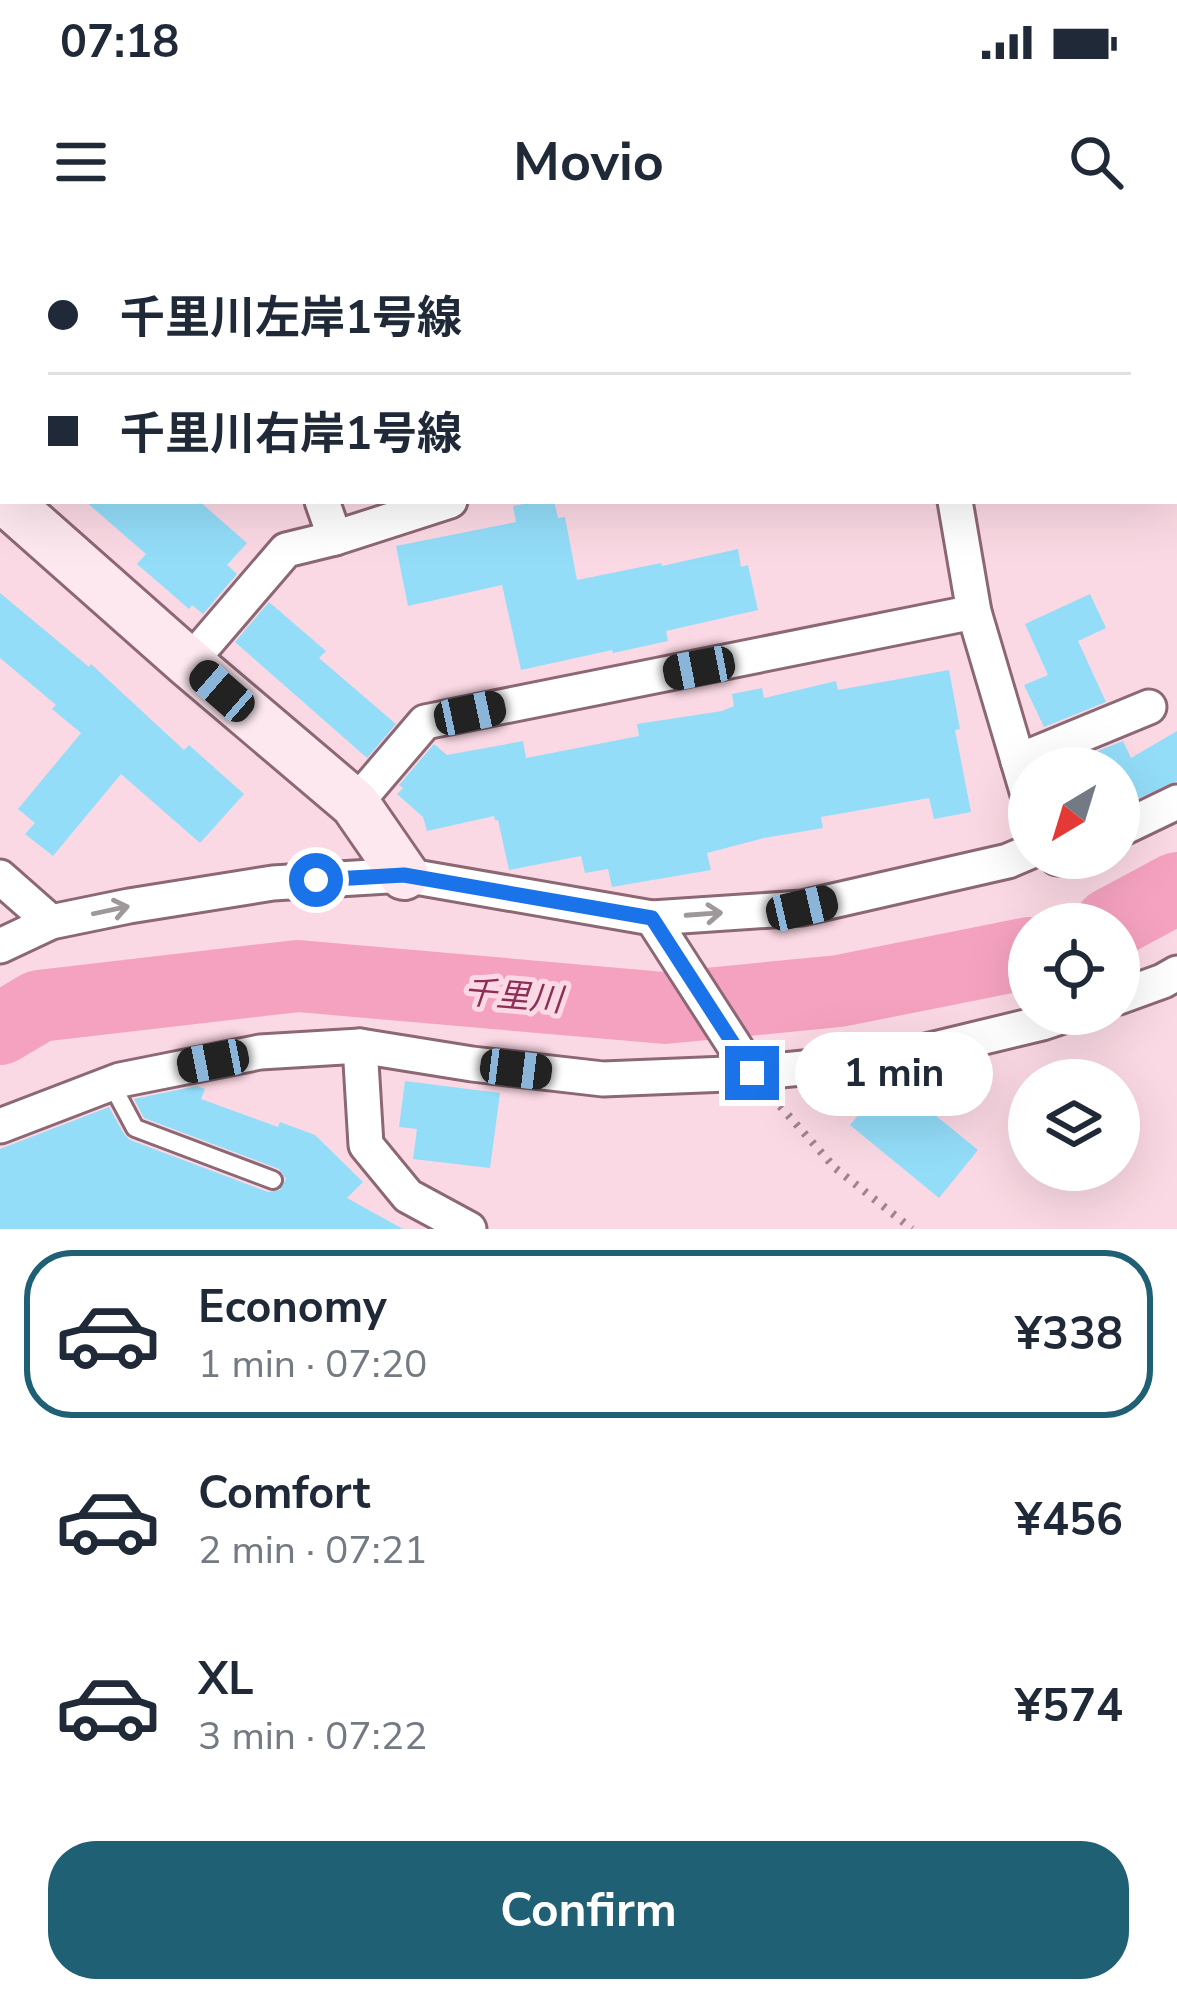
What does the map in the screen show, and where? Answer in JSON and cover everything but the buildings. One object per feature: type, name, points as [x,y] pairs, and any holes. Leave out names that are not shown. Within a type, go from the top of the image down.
[{"type":"street","points":[[9,504],[355,804],[404,875]]},
{"type":"street","points":[[323,504],[334,538]]},
{"type":"street","points":[[189,663],[286,550],[441,504]]},
{"type":"street","points":[[956,504],[974,612],[1014,747]]},
{"type":"street","points":[[355,804],[424,722],[974,612]]},
{"type":"street","points":[[1052,747],[1149,707]]},
{"type":"street","points":[[1140,820],[1177,802]]},
{"type":"street","points":[[0,946],[51,922],[273,883],[404,875],[652,918],[802,908],[1008,862]]},
{"type":"street","points":[[0,877],[51,922]]},
{"type":"street","points":[[652,918],[752,1073]]},
{"type":"street","points":[[1140,989],[1177,973]]},
{"type":"street","points":[[0,1126],[111,1083],[260,1052],[360,1046],[603,1079],[752,1073],[893,1059],[1008,1031]]},
{"type":"street","points":[[360,1046],[366,1145],[409,1196],[469,1229]]},
{"type":"lane","points":[[111,1083],[135,1128],[273,1180]]},
{"type":"path","points":[[752,1073],[835,1168],[911,1229]]},
{"type":"waterway","name":"千里川","points":[[1140,908],[1177,888]]},
{"type":"waterway","name":"千里川","points":[[0,1029],[39,1006],[298,976],[665,1008],[839,991],[1008,957]]},
{"type":"route","points":[[316,880],[404,875],[652,918],[752,1073]]}]
